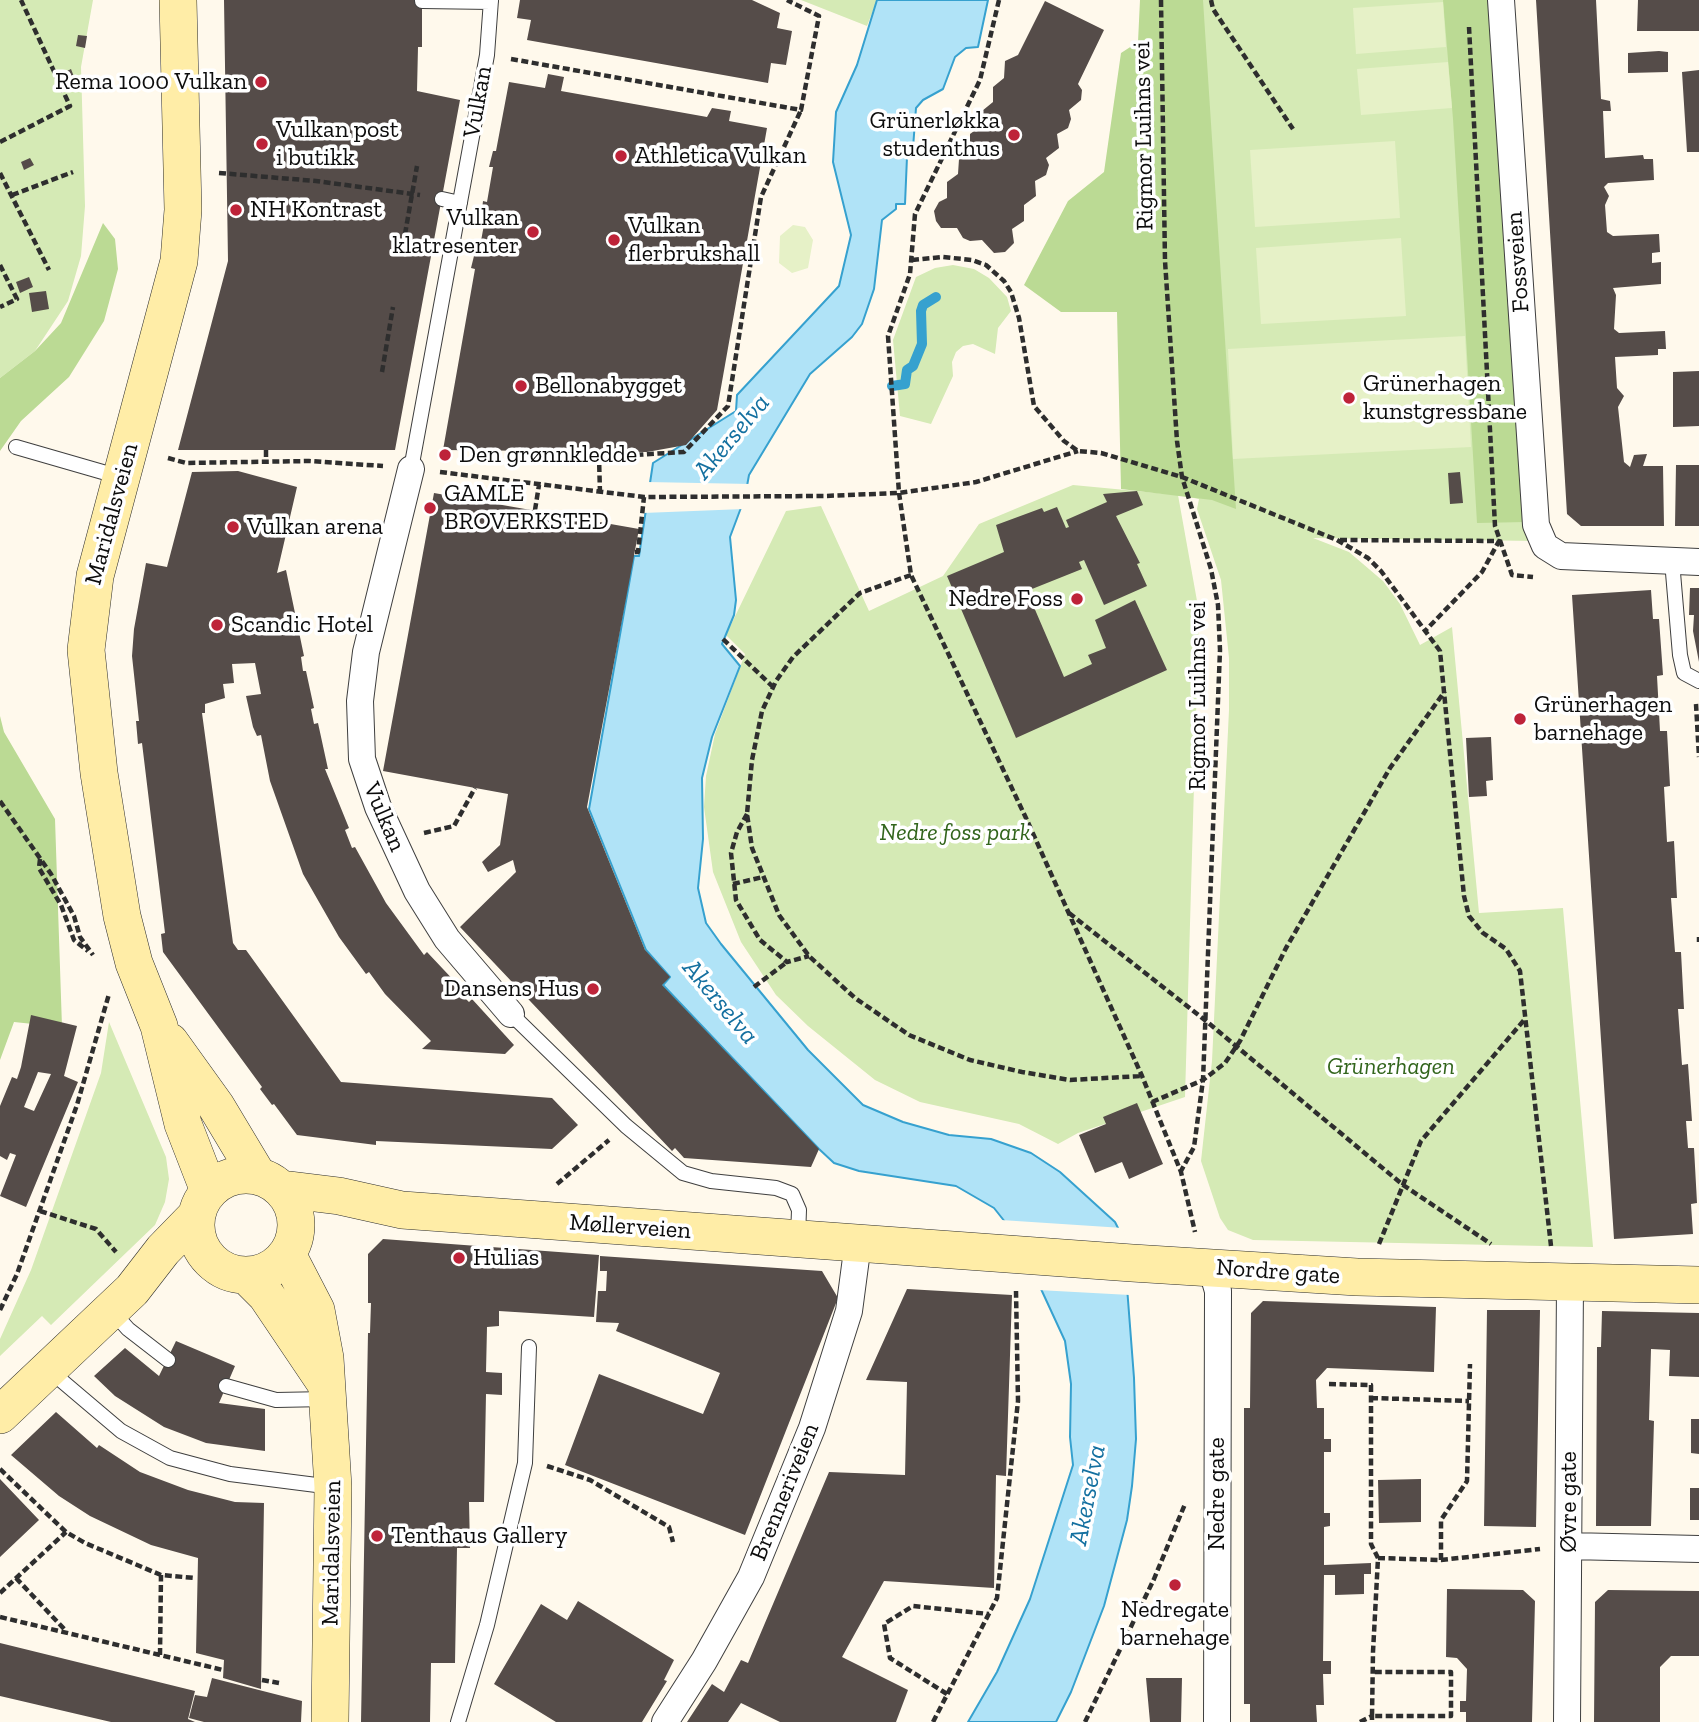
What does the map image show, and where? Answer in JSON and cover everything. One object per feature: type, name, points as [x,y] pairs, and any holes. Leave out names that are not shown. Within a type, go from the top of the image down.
[{"type":"main road","name":"Maridalsveien","points":[[178,0],[183,210],[179,261],[90,600],[86,650],[99,773],[121,916],[132,955],[159,1026],[203,1203],[198,1238],[209,1259]]},
{"type":"main road","name":"Maridalsveien","points":[[159,1026],[270,1182],[294,1209],[292,1243],[316,1310],[325,1358],[333,1487],[330,1722]]},
{"type":"main road","points":[[0,1415],[48,1369],[122,1286],[163,1250],[223,1180],[240,1175],[270,1182]]},
{"type":"main road","name":"Møllerveien","points":[[270,1182],[401,1210],[858,1243]]},
{"type":"main road","name":"Møllerveien","points":[[292,1243],[345,1216],[401,1210]]},
{"type":"main road","points":[[122,1286],[209,1259],[226,1271],[246,1275],[261,1273],[292,1243]]},
{"type":"main road","name":"Nordre gate","points":[[858,1243],[1357,1276],[1561,1268],[1699,1285]]},
{"type":"main road","points":[[246,1275],[266,1295],[327,1391]]},
{"type":"street","name":"Fossveien","points":[[1501,0],[1536,525],[1545,547],[1561,556],[1672,561]]},
{"type":"street","name":"Vulkan","points":[[411,469],[366,652],[360,701],[360,736],[366,777],[417,891],[447,939],[511,1014]]},
{"type":"street","points":[[1672,561],[1699,562]]},
{"type":"street","name":"Brenneriveien","points":[[665,1722],[704,1661],[751,1577],[812,1428],[849,1311],[858,1243]]},
{"type":"street","name":"Nedre gate","points":[[1204,1267],[1218,1291],[1217,1722]]},
{"type":"street","name":"Øvre gate","points":[[1561,1268],[1569,1546],[1567,1722]]},
{"type":"street","points":[[1569,1546],[1699,1549]]},
{"type":"lane","points":[[422,1],[491,1]]},
{"type":"lane","name":"Vulkan","points":[[411,469],[487,55],[491,1]]},
{"type":"lane","points":[[442,199],[460,203]]},
{"type":"lane","points":[[16,447],[121,477]]},
{"type":"lane","points":[[1672,561],[1680,655],[1684,673],[1697,680]]},
{"type":"lane","name":"Vulkan","points":[[511,1014],[626,1126],[660,1157],[683,1173],[711,1181],[776,1188],[792,1194],[799,1210],[798,1239]]},
{"type":"lane","points":[[122,1286],[128,1329],[167,1360]]},
{"type":"lane","points":[[458,1722],[487,1625],[525,1463],[529,1347]]},
{"type":"lane","points":[[48,1369],[121,1431],[170,1458],[253,1478],[333,1487]]},
{"type":"lane","points":[[226,1386],[276,1400],[327,1391]]},
{"type":"path","points":[[1,139],[70,106],[21,0]]},
{"type":"path","points":[[600,493],[599,457],[684,452],[728,406],[761,197],[801,110],[819,16],[787,0]]},
{"type":"path","points":[[999,0],[980,80],[915,214],[912,260],[907,285],[887,344],[898,493],[911,575],[1142,1076],[1181,1172],[1193,1212],[1204,1267]]},
{"type":"path","name":"Rigmor Luihns vei","points":[[1161,0],[1165,261],[1182,477],[1211,569],[1219,616],[1219,715],[1203,1080],[1194,1147],[1181,1172]]},
{"type":"path","points":[[1211,0],[1213,9],[1293,129]]},
{"type":"path","points":[[1469,33],[1493,497],[1499,541],[1512,575],[1533,577]]},
{"type":"path","points":[[487,55],[801,110]]},
{"type":"path","points":[[405,234],[417,166]]},
{"type":"path","points":[[12,195],[73,172]]},
{"type":"path","points":[[0,173],[49,271]]},
{"type":"path","points":[[219,173],[316,181],[420,195]]},
{"type":"path","points":[[912,260],[943,257],[972,260],[986,265],[1004,281],[1012,292],[1019,318],[1034,406],[1043,421],[1079,451]]},
{"type":"path","points":[[0,265],[17,299],[0,307]]},
{"type":"path","points":[[382,372],[393,307]]},
{"type":"path","points":[[265,450],[266,461]]},
{"type":"path","points":[[167,458],[186,463],[309,461],[411,469],[644,497],[800,496],[898,493],[976,482],[1079,451],[1101,453],[1182,477],[1338,540],[1368,558],[1381,570],[1440,651],[1464,896],[1469,916],[1483,933],[1514,959],[1520,971],[1561,1268]]},
{"type":"path","points":[[536,510],[540,485]]},
{"type":"path","points":[[635,552],[638,552],[644,497]]},
{"type":"path","points":[[1338,540],[1499,541]]},
{"type":"path","points":[[1425,631],[1482,572],[1499,541]]},
{"type":"path","points":[[911,575],[860,593],[793,657],[762,711],[752,760],[747,814],[752,848],[779,915],[809,956],[855,998],[909,1035],[970,1059],[1070,1080],[1142,1076]]},
{"type":"path","points":[[723,639],[774,687]]},
{"type":"path","points":[[1697,680],[1699,757]]},
{"type":"path","points":[[1152,1102],[1203,1080],[1224,1063],[1236,1047],[1286,948],[1384,778],[1430,708],[1446,691]]},
{"type":"path","points":[[393,841],[454,827],[475,788]]},
{"type":"path","points":[[0,801],[65,897],[80,937],[94,956]]},
{"type":"path","points":[[747,814],[737,832],[731,853],[733,884],[745,919],[760,940],[787,962]]},
{"type":"path","points":[[733,884],[763,877]]},
{"type":"path","points":[[1068,912],[1206,1021],[1403,1185],[1492,1245]]},
{"type":"path","points":[[1699,937],[1699,942]]},
{"type":"path","points":[[0,1310],[18,1274],[77,1105],[105,1002],[132,955]]},
{"type":"path","points":[[754,987],[787,962],[809,956]]},
{"type":"path","points":[[1357,1276],[1376,1250],[1421,1141],[1525,1018]]},
{"type":"path","points":[[556,1186],[626,1126]]},
{"type":"path","points":[[40,1211],[96,1229],[122,1286]]},
{"type":"path","points":[[933,1722],[997,1598],[1018,1401],[1015,1352],[1017,1291],[1003,1290]]},
{"type":"path","points":[[1441,1560],[1441,1520],[1467,1481],[1470,1364]]},
{"type":"path","points":[[1329,1384],[1371,1385],[1371,1544],[1378,1558],[1372,1719]]},
{"type":"path","points":[[1371,1398],[1469,1401]]},
{"type":"path","points":[[525,1463],[559,1467],[590,1480],[669,1527],[673,1542]]},
{"type":"path","points":[[0,1469],[66,1532],[120,1559],[162,1575],[195,1578]]},
{"type":"path","points":[[1084,1722],[1153,1579],[1174,1526],[1191,1495]]},
{"type":"path","points":[[0,1593],[66,1532]]},
{"type":"path","points":[[1378,1558],[1441,1560],[1569,1546]]},
{"type":"path","points":[[160,1655],[162,1575]]},
{"type":"path","points":[[16,1578],[66,1631]]},
{"type":"path","points":[[948,1694],[890,1658],[884,1623],[914,1606],[989,1614]]},
{"type":"path","points":[[0,1617],[223,1670]]},
{"type":"path","points":[[1360,1722],[1372,1719],[1451,1716],[1451,1672],[1373,1672]]},
{"type":"path","points":[[261,1680],[279,1682]]},
{"type":"green space","points":[[0,0],[93,0],[81,67],[85,206],[81,256],[68,301],[35,351],[0,378]]},
{"type":"green space","points":[[801,0],[877,0],[867,26]]},
{"type":"green space","points":[[1140,0],[1203,0],[1236,509],[1212,500],[1121,489],[1117,312],[1061,312],[1024,285],[1068,201],[1104,172],[1121,53],[1138,42]]},
{"type":"green space","name":"Grünerhagen","points":[[1187,0],[1500,0],[1536,541],[1313,538],[1349,552],[1383,581],[1400,604],[1420,645],[1452,627],[1479,913],[1563,908],[1593,1247],[1253,1240],[1228,1230],[1220,1218],[1201,1161],[1212,1061],[1229,710],[1229,658],[1221,580],[1197,509],[1199,499],[1178,495]]},
{"type":"green space","points":[[1443,0],[1491,0],[1526,522],[1477,523],[1453,119]]},
{"type":"green space","points":[[1443,2],[1446,47],[1356,54],[1353,8]]},
{"type":"green space","points":[[1448,62],[1452,108],[1361,115],[1357,69]]},
{"type":"green space","points":[[1395,141],[1400,218],[1255,227],[1250,150]]},
{"type":"green space","points":[[103,223],[115,239],[118,269],[104,321],[69,377],[21,421],[0,451],[0,378],[35,351],[61,323]]},
{"type":"green space","points":[[793,225],[805,227],[813,240],[808,268],[792,273],[779,263],[780,236]]},
{"type":"green space","points":[[1401,238],[1406,316],[1261,324],[1256,248]]},
{"type":"green space","points":[[953,265],[974,269],[989,278],[1007,297],[1011,311],[998,328],[995,354],[973,344],[963,346],[956,352],[952,362],[953,376],[931,424],[900,416],[893,340],[916,277],[935,268]]},
{"type":"green space","name":"Grünerhagen kunstgressbane","points":[[1465,336],[1471,447],[1233,459],[1228,349]]},
{"type":"green space","name":"Nedre foss park","points":[[1073,485],[1178,495],[1199,612],[1185,1097],[1078,1133],[1058,1144],[1019,1124],[920,1102],[875,1080],[808,1026],[776,995],[741,942],[713,872],[704,807],[706,776],[715,734],[745,654],[726,635],[786,511],[821,506],[869,611],[943,576],[979,524]]},
{"type":"green space","points":[[0,716],[4,732],[55,819],[62,1027],[14,1022],[0,1060]]},
{"type":"green space","points":[[109,1022],[166,1157],[169,1179],[165,1202],[155,1225],[51,1325],[42,1316],[0,1356],[0,1339],[31,1270],[101,1073]]},
{"type":"water","name":"Akerselva","points":[[877,0],[988,0],[978,47],[966,48],[955,57],[943,89],[923,100],[916,108],[913,148],[907,157],[905,204],[896,204],[896,209],[882,220],[874,289],[862,324],[852,337],[810,374],[749,475],[745,497],[730,537],[736,600],[734,615],[722,644],[740,666],[712,737],[702,778],[703,839],[698,888],[706,923],[721,944],[808,1050],[863,1105],[903,1122],[949,1135],[991,1139],[1031,1153],[1060,1172],[1115,1222],[1119,1230],[1124,1248],[1134,1378],[1136,1439],[1132,1486],[1127,1520],[1104,1606],[1071,1692],[1056,1722],[968,1722],[997,1672],[1030,1599],[1073,1465],[1070,1437],[1071,1384],[1065,1341],[1017,1237],[994,1208],[956,1186],[859,1171],[834,1163],[819,1149],[663,985],[670,977],[646,950],[589,809],[634,556],[639,556],[653,463],[736,411],[737,395],[839,286],[851,235],[833,162],[836,112],[857,65]]},
{"type":"pier","points":[[647,482],[751,484],[744,509],[643,513]]},
{"type":"pier","points":[[1001,1220],[1123,1228],[1128,1248],[1130,1295],[1038,1290],[1014,1239]]},
{"type":"building","points":[[224,0],[422,0],[422,47],[418,47],[417,91],[460,100],[395,450],[178,450],[228,261]]},
{"type":"building","points":[[520,0],[752,0],[780,13],[777,28],[792,31],[786,65],[771,63],[768,83],[527,40],[531,20],[517,18]]},
{"type":"building","points":[[1536,0],[1596,0],[1601,99],[1610,101],[1611,111],[1603,111],[1605,158],[1643,155],[1644,159],[1653,159],[1654,180],[1608,183],[1604,187],[1609,196],[1605,205],[1607,232],[1613,236],[1659,234],[1660,252],[1652,253],[1652,263],[1661,262],[1661,284],[1613,288],[1616,295],[1614,329],[1619,333],[1665,331],[1666,349],[1658,349],[1658,355],[1615,357],[1617,388],[1624,396],[1618,407],[1624,462],[1630,467],[1634,455],[1647,454],[1643,466],[1663,466],[1664,526],[1581,526],[1567,514]]},
{"type":"building","points":[[1638,0],[1699,0],[1699,31],[1637,31]]},
{"type":"building","name":"Grünerløkka studenthus","points":[[1045,1],[1104,30],[1078,84],[1082,90],[1081,100],[1069,110],[1071,119],[1068,128],[1057,134],[1059,148],[1046,158],[1049,165],[1046,175],[1035,181],[1036,196],[1024,205],[1024,221],[1012,229],[1014,243],[1005,252],[994,253],[982,240],[970,241],[963,238],[957,228],[941,228],[934,211],[939,202],[947,198],[947,182],[958,174],[959,159],[970,150],[970,134],[981,126],[982,111],[993,102],[993,87],[1004,78],[1005,61],[1018,55]]},
{"type":"building","points":[[78,35],[87,36],[85,48],[76,46]]},
{"type":"building","points":[[1668,52],[1668,72],[1628,73],[1628,53]]},
{"type":"building","points":[[71,69],[76,82],[67,86],[61,74]]},
{"type":"building","points":[[1699,70],[1699,152],[1687,152],[1682,72]]},
{"type":"building","name":"Vulkan flerbrukshall","points":[[548,74],[564,77],[561,91],[707,117],[712,108],[731,111],[729,121],[767,128],[717,410],[686,445],[647,452],[443,450],[475,269],[471,268],[475,252],[479,252],[485,219],[481,218],[483,201],[487,202],[493,167],[489,167],[493,151],[496,151],[509,82],[545,88]]},
{"type":"building","points":[[30,158],[34,165],[24,170],[21,162]]},
{"type":"building","points":[[29,277],[33,287],[20,293],[16,282]]},
{"type":"building","points":[[46,291],[49,309],[32,312],[29,293]]},
{"type":"building","points":[[1699,371],[1699,426],[1673,427],[1673,372]]},
{"type":"building","points":[[1676,465],[1699,465],[1699,526],[1675,526]]},
{"type":"building","points":[[238,471],[297,487],[277,573],[286,570],[304,656],[301,657],[303,671],[306,671],[314,708],[311,709],[314,724],[318,723],[328,769],[325,769],[349,828],[345,830],[352,848],[355,847],[386,903],[424,955],[427,952],[459,986],[456,989],[469,1002],[472,999],[514,1045],[505,1054],[422,1049],[431,1041],[385,994],[369,972],[366,974],[339,937],[303,874],[270,781],[261,735],[257,736],[253,727],[246,696],[261,694],[255,663],[232,664],[234,683],[223,684],[225,698],[205,704],[205,713],[202,713],[233,943],[238,950],[246,950],[341,1082],[552,1098],[578,1125],[552,1149],[376,1141],[376,1145],[297,1135],[260,1089],[262,1087],[163,952],[161,934],[165,933],[142,743],[138,744],[136,721],[139,721],[132,656],[134,629],[146,563],[167,567],[192,472]]},
{"type":"building","points":[[1460,472],[1463,503],[1450,504],[1448,473]]},
{"type":"building","points":[[1137,491],[1143,505],[1116,516],[1140,563],[1137,564],[1147,586],[1104,605],[1084,560],[1079,562],[1082,569],[1027,591],[1064,677],[1092,664],[1088,655],[1106,648],[1095,620],[1135,600],[1167,670],[1016,738],[947,576],[1004,552],[996,525],[1042,508],[1044,512],[1057,507],[1066,528],[1069,527],[1066,520],[1107,502],[1103,494]]},
{"type":"building","points":[[434,493],[639,529],[587,807],[645,950],[670,977],[662,985],[819,1149],[811,1167],[684,1158],[675,1148],[672,1151],[460,927],[516,872],[513,860],[488,872],[482,862],[500,845],[508,794],[383,771]]},
{"type":"building","points":[[1690,588],[1699,588],[1699,662],[1693,631],[1694,615],[1689,615]]},
{"type":"building","points":[[1651,590],[1653,619],[1659,619],[1663,675],[1657,676],[1660,731],[1667,731],[1670,786],[1664,787],[1667,842],[1674,841],[1677,898],[1671,898],[1675,952],[1681,952],[1684,1009],[1678,1009],[1682,1065],[1688,1064],[1692,1121],[1686,1121],[1688,1148],[1694,1148],[1697,1203],[1691,1204],[1693,1234],[1614,1239],[1572,595]]},
{"type":"building","points":[[1491,737],[1493,780],[1486,781],[1487,796],[1469,797],[1466,738]]},
{"type":"building","points":[[31,1015],[77,1026],[64,1076],[78,1082],[26,1207],[0,1196],[16,1155],[10,1153],[7,1160],[0,1156],[0,1106],[12,1077],[17,1079]],"holes":[[[38,1072],[51,1074],[34,1111],[24,1107]]]},
{"type":"building","points":[[1137,1103],[1163,1164],[1129,1179],[1122,1162],[1095,1173],[1079,1135],[1106,1124],[1103,1117]]},
{"type":"building","points":[[383,1239],[599,1255],[594,1317],[499,1311],[499,1326],[487,1327],[486,1372],[502,1373],[502,1395],[486,1394],[484,1502],[469,1502],[470,1548],[457,1548],[455,1663],[431,1663],[430,1722],[361,1722],[368,1333],[371,1303],[368,1303],[368,1254]]},
{"type":"building","points":[[600,1256],[822,1271],[838,1298],[745,1535],[565,1465],[599,1374],[703,1414],[720,1373],[616,1331],[619,1323],[596,1322],[598,1291],[606,1291],[607,1271],[600,1271]]},
{"type":"building","points":[[907,1289],[1012,1295],[1006,1476],[996,1475],[994,1588],[884,1581],[842,1657],[908,1690],[896,1722],[780,1722],[741,1703],[728,1722],[687,1722],[712,1684],[724,1692],[741,1660],[748,1663],[829,1472],[905,1475],[907,1382],[866,1380]]},
{"type":"building","points":[[1263,1301],[1436,1307],[1434,1372],[1327,1368],[1316,1380],[1317,1408],[1324,1408],[1324,1439],[1331,1439],[1331,1452],[1324,1452],[1324,1513],[1330,1513],[1330,1526],[1324,1527],[1324,1565],[1371,1563],[1371,1574],[1364,1574],[1364,1594],[1335,1595],[1335,1575],[1324,1575],[1323,1661],[1331,1661],[1331,1674],[1323,1674],[1324,1705],[1316,1705],[1317,1722],[1250,1722],[1250,1704],[1244,1704],[1244,1408],[1250,1408],[1251,1313]]},
{"type":"building","points":[[1487,1310],[1540,1310],[1536,1527],[1484,1526]]},
{"type":"building","points":[[1602,1311],[1699,1313],[1699,1377],[1669,1376],[1670,1350],[1651,1349],[1649,1420],[1654,1421],[1651,1526],[1596,1526],[1597,1347],[1601,1347]]},
{"type":"building","points":[[176,1341],[235,1366],[219,1403],[265,1409],[265,1451],[206,1443],[164,1427],[115,1396],[94,1376],[125,1348],[159,1376]]},
{"type":"building","points":[[56,1412],[97,1448],[99,1445],[140,1472],[188,1490],[235,1502],[264,1503],[261,1689],[223,1678],[224,1660],[196,1653],[198,1558],[151,1545],[90,1516],[59,1496],[11,1455]]},
{"type":"building","points":[[1691,1419],[1699,1419],[1699,1454],[1691,1453]]},
{"type":"building","points":[[0,1479],[39,1520],[0,1557]]},
{"type":"building","points":[[1421,1479],[1421,1522],[1379,1523],[1378,1480]]},
{"type":"building","points":[[1690,1488],[1699,1488],[1699,1520],[1690,1520]]},
{"type":"building","points":[[1447,1589],[1523,1590],[1535,1601],[1532,1722],[1466,1722],[1466,1712],[1460,1712],[1460,1701],[1466,1701],[1467,1669],[1457,1658],[1446,1657]]},
{"type":"building","points":[[1608,1590],[1699,1591],[1699,1656],[1671,1656],[1660,1667],[1660,1722],[1594,1722],[1595,1602]]},
{"type":"building","points":[[578,1601],[674,1660],[664,1680],[667,1681],[642,1722],[556,1722],[494,1684],[541,1604],[567,1620]]},
{"type":"building","points":[[0,1643],[195,1691],[188,1719],[195,1722],[111,1722],[0,1696]]},
{"type":"building","points":[[212,1678],[302,1701],[301,1722],[204,1722],[189,1718],[195,1695],[207,1697]]},
{"type":"building","points":[[1146,1678],[1182,1678],[1181,1722],[1150,1722]]},
{"type":"waterway","points":[[892,386],[905,384],[907,370],[913,366],[922,344],[923,305],[936,297]]},
{"type":"place","name":"Rema 1000 Vulkan","points":[[261,82]]},
{"type":"place","name":"Grünerløkka studenthus","points":[[1014,135]]},
{"type":"place","name":"Vulkan post i butikk","points":[[262,144]]},
{"type":"place","name":"Athletica Vulkan","points":[[621,156]]},
{"type":"place","name":"NH Kontrast","points":[[236,210]]},
{"type":"place","name":"Vulkan klatresenter","points":[[533,232]]},
{"type":"place","name":"Vulkan flerbrukshall","points":[[614,240]]},
{"type":"place","name":"Bellonabygget","points":[[521,386]]},
{"type":"place","name":"Grünerhagen kunstgressbane","points":[[1349,398]]},
{"type":"place","name":"Den grønnkledde","points":[[445,455]]},
{"type":"place","name":"GAMLE BROVERKSTED","points":[[430,508]]},
{"type":"place","name":"Vulkan arena","points":[[233,527]]},
{"type":"place","name":"Nedre Foss","points":[[1077,599]]},
{"type":"place","name":"Scandic Hotel","points":[[217,625]]},
{"type":"place","name":"Grünerhagen barnehage","points":[[1520,719]]},
{"type":"place","name":"Dansens Hus","points":[[593,989]]},
{"type":"place","name":"Hulias","points":[[459,1258]]},
{"type":"place","name":"Tenthaus Gallery","points":[[377,1536]]},
{"type":"place","name":"Nedregate barnehage","points":[[1175,1585]]}]
